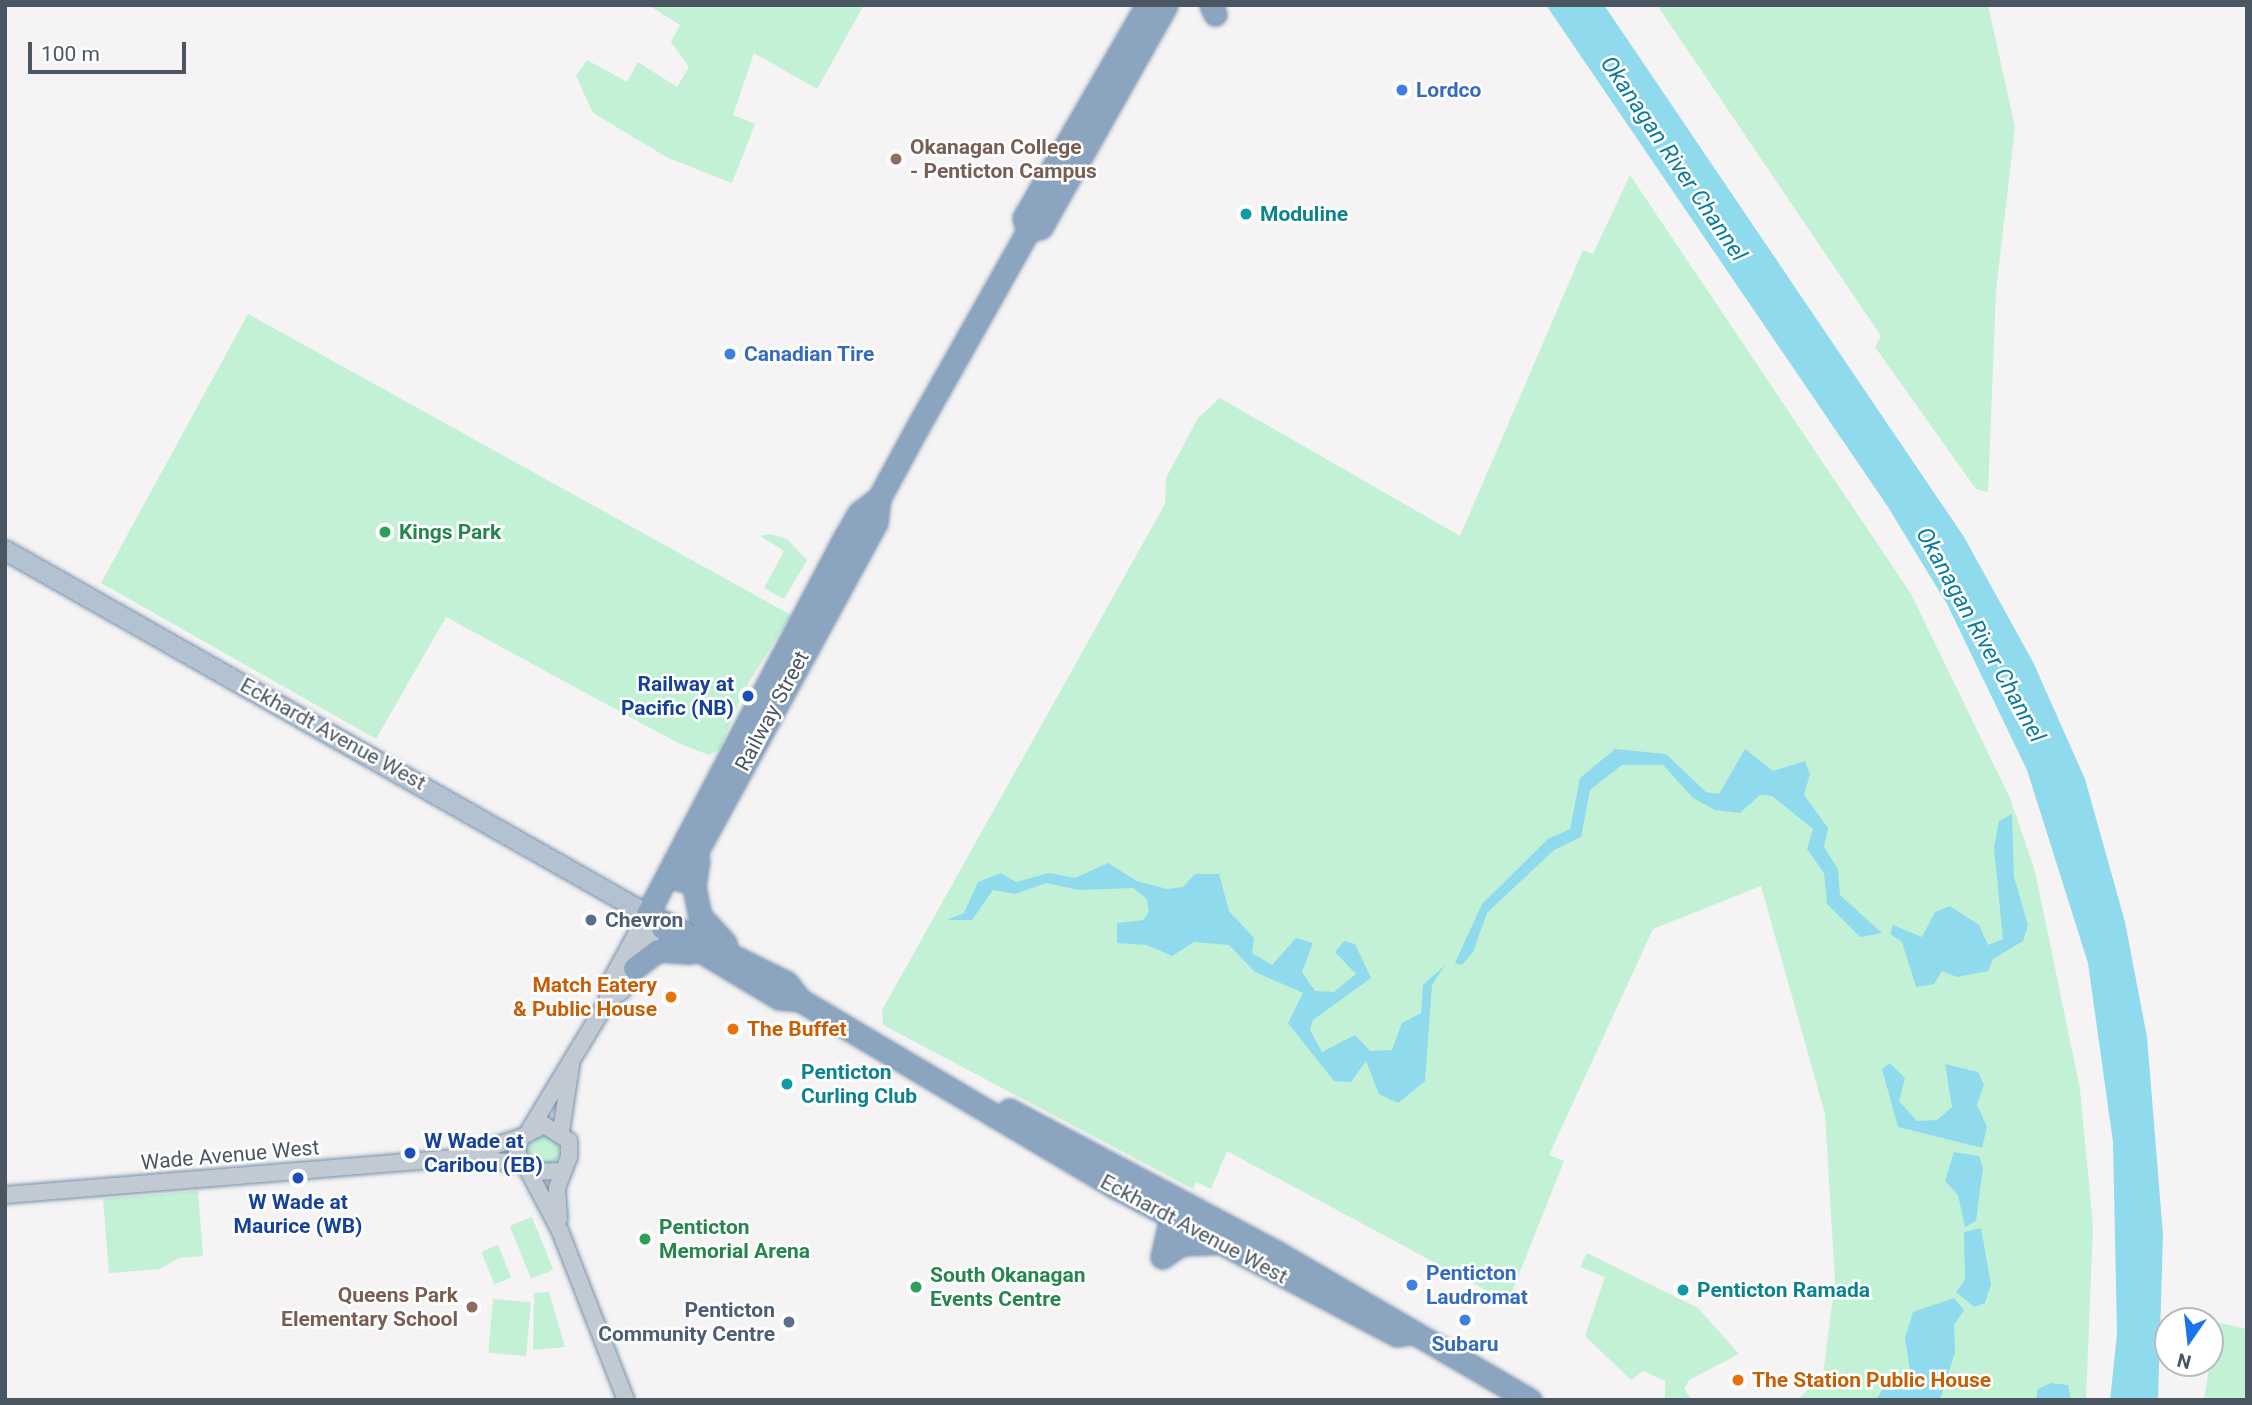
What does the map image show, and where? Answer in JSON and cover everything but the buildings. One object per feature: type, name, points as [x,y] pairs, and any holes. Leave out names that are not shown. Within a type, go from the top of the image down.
[{"type":"highway","name":"Railway Street","points":[[653,918],[844,539],[859,513],[878,498],[1028,231],[1041,227],[1166,5]]},
{"type":"highway","name":"Railway Street","points":[[1028,231],[1024,218],[1143,9]]},
{"type":"highway","name":"Railway Street","points":[[653,918],[701,848],[876,522],[878,498]]},
{"type":"highway","points":[[701,848],[694,886],[700,916],[744,961]]},
{"type":"highway","name":"Eckhardt Avenue West","points":[[653,918],[664,933],[695,953],[779,998],[800,1000]]},
{"type":"highway","name":"Eckhardt Avenue West","points":[[653,918],[673,923],[787,984],[800,1000],[990,1107],[1002,1107],[1404,1322],[1408,1333]]},
{"type":"highway","points":[[635,968],[658,950],[695,953]]},
{"type":"highway","name":"Eckhardt Avenue West","points":[[990,1107],[996,1119],[1176,1220],[1397,1335],[1408,1333],[1530,1400]]},
{"type":"highway","points":[[1220,1243],[1193,1241],[1162,1257],[1176,1220],[1195,1217],[1263,1255],[1278,1253]]},
{"type":"main road","name":"Eckhardt Avenue West","points":[[5,550],[653,918]]},
{"type":"street","points":[[626,1400],[560,1231],[524,1168],[525,1133],[571,1066],[607,1002],[635,968],[653,918]]},
{"type":"street","points":[[607,1002],[610,982],[653,918]]},
{"type":"street","points":[[560,1231],[561,1171],[570,1149],[561,1131],[571,1066]]},
{"type":"street","points":[[525,1133],[561,1131]]},
{"type":"street","name":"Wade Avenue West","points":[[458,1158],[525,1133]]},
{"type":"street","name":"Wade Avenue West","points":[[5,1195],[458,1158],[561,1171]]},
{"type":"green space","points":[[648,5],[864,5],[817,89],[754,53],[733,115],[755,124],[732,183],[668,158],[593,113],[576,76],[587,60],[627,82],[638,62],[677,87],[689,67],[671,42],[680,25]]},
{"type":"green space","points":[[1657,5],[1988,5],[2015,127],[1996,291],[1988,492],[1976,489],[1875,347],[1881,336]]},
{"type":"green space","points":[[1630,175],[1911,594],[2010,798],[2035,871],[2080,1089],[2093,1226],[2086,1400],[1797,1400],[1823,1375],[1835,1281],[1825,1114],[1761,886],[1653,929],[1549,1155],[1564,1161],[1508,1302],[1227,1151],[1211,1189],[1196,1182],[1193,1189],[883,1025],[882,1010],[1165,504],[1166,478],[1198,418],[1220,398],[1460,536],[1583,250],[1593,254]]},
{"type":"green space","name":"Kings Park","points":[[248,314],[791,615],[744,690],[720,749],[709,755],[678,743],[446,617],[376,739],[101,583]]},
{"type":"green space","points":[[770,534],[787,539],[807,560],[784,599],[764,588],[784,551],[760,536]]},
{"type":"green space","points":[[544,1136],[555,1140],[559,1151],[555,1162],[544,1166],[533,1162],[529,1151],[533,1140]]},
{"type":"green space","points":[[198,1191],[203,1256],[179,1258],[160,1269],[109,1273],[103,1199]]},
{"type":"green space","points":[[532,1217],[553,1270],[531,1279],[510,1226]]},
{"type":"green space","points":[[498,1245],[511,1277],[494,1284],[481,1252]]},
{"type":"green space","points":[[1587,1253],[1698,1308],[1739,1354],[1689,1380],[1684,1389],[1692,1400],[1665,1400],[1665,1381],[1643,1371],[1631,1380],[1585,1336],[1605,1277],[1580,1267]]},
{"type":"green space","points":[[549,1292],[565,1347],[533,1350],[534,1293]]},
{"type":"green space","points":[[493,1299],[531,1302],[526,1356],[488,1353]]},
{"type":"green space","points":[[2224,1324],[2247,1329],[2247,1400],[2204,1400],[2208,1377],[2224,1377]]},
{"type":"water","name":"Okanagan River Channel","points":[[1546,5],[1604,5],[1964,537],[2033,662],[2085,779],[2125,922],[2147,1037],[2163,1235],[2161,1307],[2154,1307],[2154,1377],[2159,1377],[2158,1400],[2110,1400],[2117,1334],[2113,1142],[2088,963],[2027,770],[1947,604],[1888,507]]},
{"type":"water","points":[[1615,749],[1666,754],[1706,792],[1719,794],[1745,749],[1773,771],[1805,761],[1810,774],[1804,795],[1828,828],[1824,847],[1838,869],[1840,895],[1882,933],[1860,937],[1827,904],[1824,873],[1807,849],[1813,829],[1772,796],[1760,795],[1740,813],[1715,810],[1693,798],[1663,765],[1622,765],[1590,790],[1581,837],[1554,850],[1487,913],[1473,952],[1462,965],[1455,963],[1482,904],[1548,839],[1570,829],[1580,778]]},
{"type":"water","points":[[2012,814],[2014,877],[2028,925],[2023,941],[1993,959],[1988,971],[1957,977],[1942,971],[1934,984],[1916,987],[1902,942],[1890,934],[1893,925],[1922,937],[1935,912],[1950,906],[1979,925],[1988,945],[2003,939],[1994,848],[1999,821]]},
{"type":"water","points":[[1108,863],[1137,881],[1167,889],[1183,887],[1195,874],[1219,874],[1229,911],[1254,938],[1252,953],[1272,965],[1296,938],[1313,943],[1302,972],[1315,991],[1334,992],[1356,974],[1335,952],[1344,941],[1355,944],[1371,978],[1313,1020],[1310,1030],[1322,1052],[1355,1035],[1370,1051],[1392,1050],[1402,1023],[1421,1013],[1423,985],[1445,965],[1432,985],[1425,1081],[1398,1103],[1379,1094],[1366,1061],[1351,1082],[1334,1081],[1288,1023],[1303,993],[1255,972],[1229,945],[1194,942],[1172,956],[1147,945],[1117,943],[1117,923],[1143,920],[1149,912],[1147,899],[1133,888],[1079,890],[1046,883],[1015,894],[993,890],[972,920],[947,920],[964,913],[978,882],[1001,873],[1016,882],[1049,873],[1075,878]]},
{"type":"water","points":[[1890,1063],[1905,1078],[1899,1101],[1917,1121],[1937,1120],[1952,1107],[1945,1064],[1978,1072],[1984,1085],[1977,1105],[1987,1127],[1982,1148],[1898,1127],[1882,1069]]},
{"type":"water","points":[[1954,1152],[1979,1156],[1983,1168],[1976,1221],[1965,1227],[1958,1195],[1945,1181]]},
{"type":"water","points":[[1981,1228],[1991,1284],[1985,1303],[1974,1307],[1956,1292],[1965,1280],[1964,1232]]},
{"type":"water","points":[[1954,1298],[1964,1310],[1954,1325],[1955,1352],[1940,1400],[1876,1400],[1888,1381],[1910,1370],[1905,1338],[1913,1312]]},
{"type":"water","points":[[2051,1383],[2068,1385],[2071,1400],[2036,1400],[2038,1389]]},
{"type":"place","name":"Lordco","points":[[1402,90]]},
{"type":"place","name":"Okanagan College - Penticton Campus","points":[[896,159]]},
{"type":"place","name":"Moduline","points":[[1246,214]]},
{"type":"place","name":"Canadian Tire","points":[[730,354]]},
{"type":"place","name":"Kings Park","points":[[385,532]]},
{"type":"place","name":"Railway at Pacific (NB)","points":[[748,696]]},
{"type":"place","name":"Chevron","points":[[591,920]]},
{"type":"place","name":"Match Eatery & Public House","points":[[671,997]]},
{"type":"place","name":"The Buffet","points":[[733,1029]]},
{"type":"place","name":"Penticton Curling Club","points":[[787,1084]]},
{"type":"place","name":"W Wade at Caribou (EB)","points":[[410,1153]]},
{"type":"place","name":"W Wade at Maurice (WB)","points":[[298,1178]]},
{"type":"place","name":"Penticton Memorial Arena","points":[[645,1239]]},
{"type":"place","name":"Penticton Laudromat","points":[[1412,1285]]},
{"type":"place","name":"South Okanagan Events Centre","points":[[916,1287]]},
{"type":"place","name":"Penticton Ramada","points":[[1683,1290]]},
{"type":"place","name":"Queens Park Elementary School","points":[[472,1307]]},
{"type":"place","name":"Subaru","points":[[1465,1320]]},
{"type":"place","name":"Penticton Community Centre","points":[[789,1322]]},
{"type":"place","name":"The Station Public House","points":[[1738,1380]]}]
